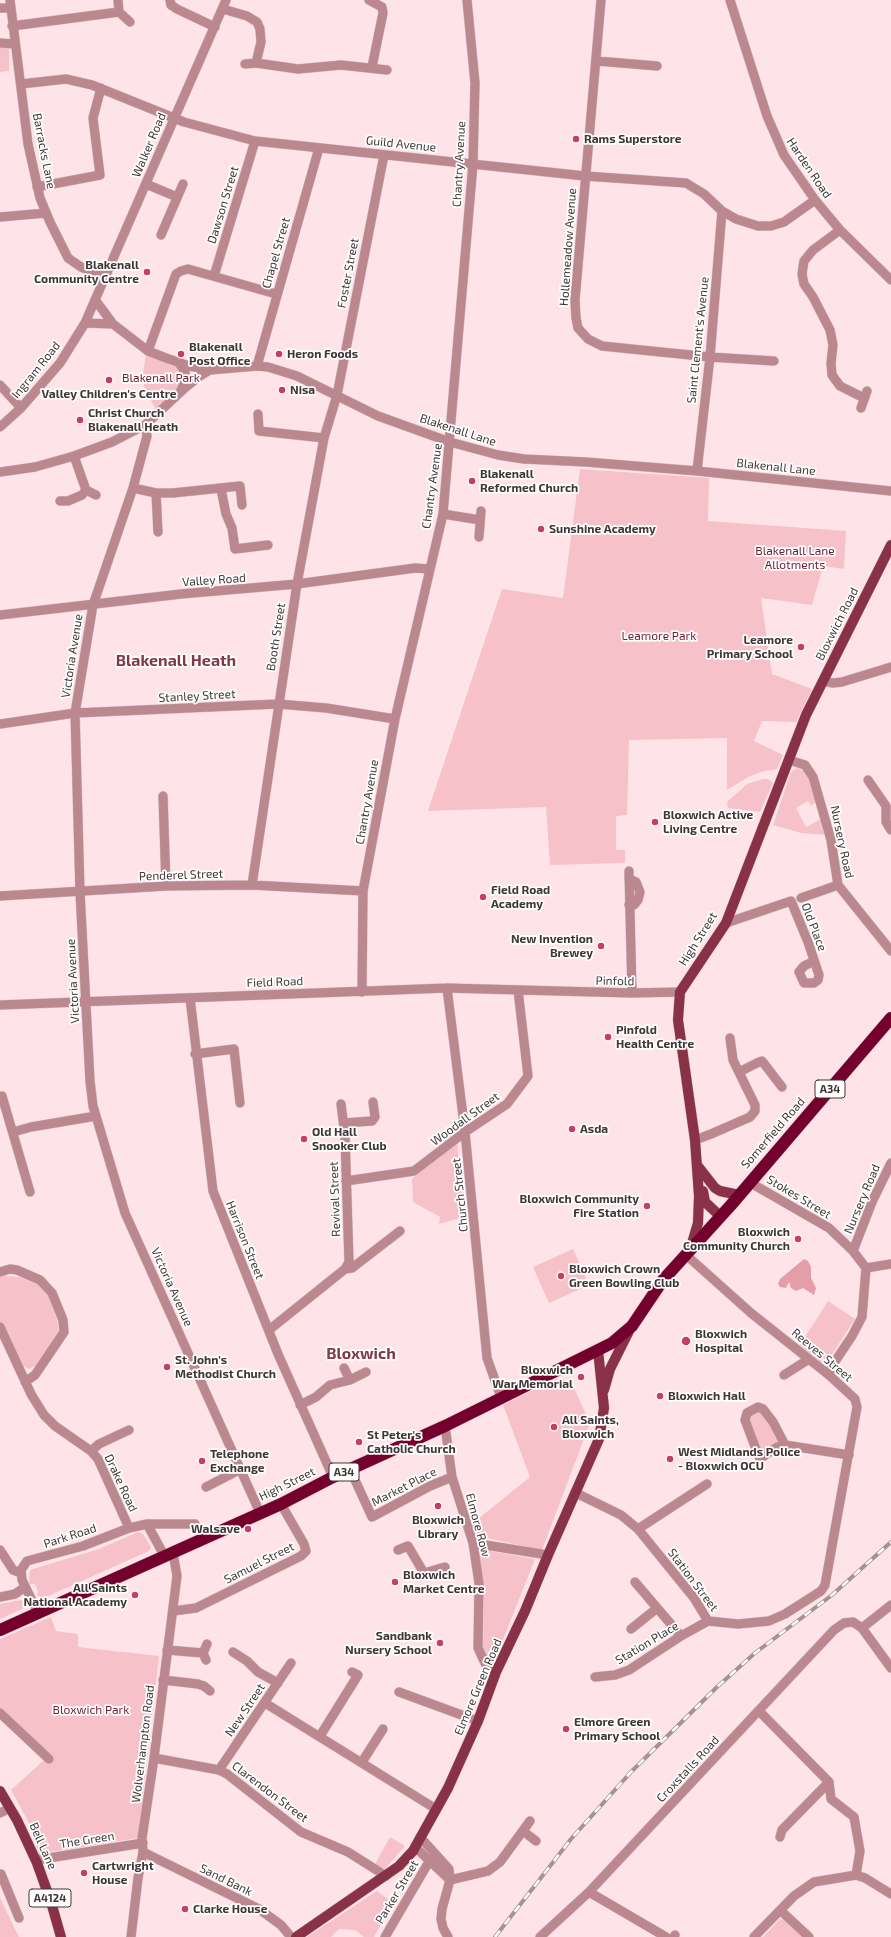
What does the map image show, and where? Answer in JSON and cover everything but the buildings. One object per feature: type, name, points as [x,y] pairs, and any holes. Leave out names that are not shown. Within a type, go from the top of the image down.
[{"type":"highway","name":"Somerfield Road","points":[[688,1250],[720,1216],[891,1018]]},
{"type":"highway","name":"High Street","points":[[0,1630],[281,1504],[331,1475],[350,1469],[445,1426],[612,1343],[632,1326],[663,1280],[688,1250]]},
{"type":"main road","name":"Bloxwich Road","points":[[806,716],[891,545]]},
{"type":"main road","name":"High Street","points":[[688,1250],[698,1223],[699,1196],[695,1140],[678,1020],[680,992],[726,923],[806,716]]},
{"type":"main road","name":"High Street","points":[[697,1165],[706,1202],[720,1216]]},
{"type":"main road","points":[[697,1165],[715,1188],[720,1191],[738,1195]]},
{"type":"main road","name":"Elmore Green Road","points":[[603,1393],[610,1370],[632,1326]]},
{"type":"main road","name":"Elmore Green Road","points":[[296,1937],[399,1866],[415,1847],[448,1788],[478,1721],[496,1672],[526,1611],[548,1555],[599,1439],[603,1420],[603,1393],[598,1350]]},
{"type":"main road","name":"Bell Lane","points":[[0,1791],[36,1860],[52,1902],[61,1937]]},
{"type":"street","points":[[118,0],[119,12],[130,22]]},
{"type":"street","points":[[170,0],[171,5],[177,10],[215,27]]},
{"type":"street","points":[[369,0],[382,7],[383,13],[372,67]]},
{"type":"street","name":"Chantry Avenue","points":[[362,992],[363,892],[395,719],[443,514],[473,164],[475,83],[467,0]]},
{"type":"street","name":"Hollemeadow Avenue","points":[[600,0],[597,61],[585,176],[575,300],[578,328],[588,339],[602,346],[710,357],[774,361]]},
{"type":"street","name":"Harden Road","points":[[730,0],[767,116],[784,155],[815,200],[840,230],[891,280]]},
{"type":"street","points":[[223,3],[257,22],[260,29],[261,42],[256,63]]},
{"type":"street","name":"Walker Road","points":[[96,301],[174,117],[215,27],[223,3]]},
{"type":"street","points":[[0,8],[10,4]]},
{"type":"street","name":"Barracks Lane","points":[[10,4],[12,26],[22,84],[28,144],[37,187],[46,213],[68,258],[80,267],[106,277]]},
{"type":"street","points":[[12,26],[119,12]]},
{"type":"street","points":[[0,43],[15,44]]},
{"type":"street","points":[[597,61],[657,66]]},
{"type":"street","points":[[245,64],[256,63],[298,69],[341,65],[372,67],[387,70]]},
{"type":"street","name":"Guild Avenue","points":[[22,84],[66,79],[101,88],[184,122],[255,141],[585,176],[686,183],[704,194],[722,212],[736,219],[758,226],[771,226],[793,217],[815,200]]},
{"type":"street","points":[[37,187],[100,175],[93,118],[101,88]]},
{"type":"street","name":"Dawson Street","points":[[214,276],[255,141]]},
{"type":"street","name":"Chapel Street","points":[[257,366],[276,294],[319,148]]},
{"type":"street","name":"Foster Street","points":[[337,395],[384,155]]},
{"type":"street","points":[[146,184],[177,197]]},
{"type":"street","points":[[161,235],[183,184]]},
{"type":"street","name":"Saint Clement's Avenue","points":[[697,471],[710,357],[722,212]]},
{"type":"street","points":[[0,217],[46,213]]},
{"type":"street","points":[[840,230],[813,250],[804,261],[802,274],[804,284],[813,296],[830,330],[833,346],[830,363],[832,375],[840,386],[865,394],[861,408]]},
{"type":"street","points":[[148,351],[176,274],[188,269],[276,294]]},
{"type":"street","name":"Blakenall Lane","points":[[96,301],[113,324],[148,351],[179,363],[210,370],[268,366],[297,376],[378,416],[450,442],[498,455],[524,459],[590,462],[697,471],[891,491]]},
{"type":"street","name":"Ingram Road","points":[[0,427],[21,408],[60,363],[85,323],[96,301]]},
{"type":"street","points":[[85,323],[113,324]]},
{"type":"street","points":[[179,363],[186,372],[186,380],[180,393]]},
{"type":"street","points":[[0,472],[35,467],[74,456],[112,442],[145,425],[200,376],[210,370]]},
{"type":"street","points":[[0,385],[21,408]]},
{"type":"street","name":"Booth Street","points":[[252,885],[297,584],[324,438],[337,395]]},
{"type":"street","points":[[258,414],[260,431],[324,438]]},
{"type":"street","name":"Victoria Avenue","points":[[145,425],[147,436],[133,488],[93,605],[75,713],[80,892],[90,1081],[96,1116],[125,1213],[260,1513]]},
{"type":"street","points":[[74,456],[86,490],[96,495]]},
{"type":"street","points":[[133,488],[156,493],[173,493],[240,486],[242,505]]},
{"type":"street","points":[[220,489],[226,514],[232,528],[235,549],[268,545]]},
{"type":"street","points":[[60,501],[68,501],[82,495],[86,490]]},
{"type":"street","points":[[156,493],[158,532]]},
{"type":"street","points":[[479,537],[481,511]]},
{"type":"street","points":[[443,514],[480,520]]},
{"type":"street","name":"Valley Road","points":[[0,615],[181,594],[297,584],[415,568],[429,569]]},
{"type":"street","points":[[823,681],[833,684],[891,667]]},
{"type":"street","name":"Stanley Street","points":[[0,724],[75,713],[278,704],[326,708],[395,719]]},
{"type":"street","name":"Nursery Road","points":[[789,760],[805,765],[813,777],[831,840],[838,885],[891,951]]},
{"type":"street","points":[[868,780],[888,805],[886,822],[891,830]]},
{"type":"street","points":[[163,796],[166,886]]},
{"type":"street","points":[[629,875],[632,993]]},
{"type":"street","name":"Penderel Street","points":[[0,896],[166,886],[252,885],[363,892]]},
{"type":"street","points":[[801,898],[838,885]]},
{"type":"street","name":"Old Place","points":[[726,923],[791,901],[814,961]]},
{"type":"street","name":"Field Road","points":[[0,1005],[86,1003],[287,993],[362,992],[447,988],[550,991]]},
{"type":"street","name":"Church Street","points":[[447,988],[465,1132],[487,1358],[502,1397]]},
{"type":"street","name":"Woodall Street","points":[[346,1181],[414,1171],[465,1132],[507,1104],[528,1076],[518,990]]},
{"type":"street","name":"Pinfold","points":[[550,991],[632,993],[680,992]]},
{"type":"street","name":"Harrison Street","points":[[190,998],[195,1054],[211,1186],[300,1405],[331,1475]]},
{"type":"street","points":[[695,1140],[753,1114],[755,1105],[732,1055],[730,1038]]},
{"type":"street","points":[[195,1054],[234,1049],[240,1103]]},
{"type":"street","points":[[739,1072],[762,1061],[782,1087]]},
{"type":"street","points":[[2,1096],[13,1132],[14,1143],[30,1192]]},
{"type":"street","points":[[344,1123],[372,1121],[375,1117],[374,1102]]},
{"type":"street","name":"Revival Street","points":[[342,1104],[349,1255],[349,1262],[345,1269]]},
{"type":"street","points":[[13,1132],[31,1127],[96,1116]]},
{"type":"street","name":"Nursery Road","points":[[866,1268],[853,1251],[872,1202],[891,1163]]},
{"type":"street","name":"Stokes Street","points":[[749,1182],[829,1228],[853,1251]]},
{"type":"street","points":[[269,1330],[345,1269],[352,1268],[400,1231]]},
{"type":"street","name":"Reeves Street","points":[[688,1250],[751,1312],[829,1375],[856,1402],[857,1407],[849,1455],[825,1585]]},
{"type":"street","points":[[829,1375],[832,1366],[852,1336],[862,1317],[865,1298],[866,1268],[891,1264]]},
{"type":"street","points":[[0,1272],[17,1270],[40,1280],[52,1293],[63,1320],[64,1332],[35,1375],[25,1382]]},
{"type":"street","name":"Drake Road","points":[[0,1327],[34,1401],[49,1420],[91,1450],[98,1460],[129,1528]]},
{"type":"street","points":[[784,1375],[810,1359]]},
{"type":"street","points":[[344,1368],[350,1380]]},
{"type":"street","points":[[300,1405],[316,1397],[330,1385],[350,1380],[366,1372]]},
{"type":"street","points":[[784,1445],[767,1412],[761,1407],[754,1408],[747,1413],[745,1420],[759,1457],[761,1458],[777,1447],[784,1445],[849,1455]]},
{"type":"street","name":"Elmore Row","points":[[445,1426],[452,1477],[473,1543],[480,1583],[478,1648],[486,1665],[496,1672]]},
{"type":"street","points":[[91,1450],[99,1444],[130,1430]]},
{"type":"street","points":[[206,1487],[241,1469]]},
{"type":"street","name":"Market Place","points":[[350,1469],[372,1517],[380,1517],[430,1486],[452,1477]]},
{"type":"street","points":[[638,1529],[707,1484]]},
{"type":"street","name":"Station Street","points":[[576,1493],[621,1515],[638,1529],[694,1598],[708,1621],[738,1624],[769,1621],[785,1614],[821,1591],[825,1585]]},
{"type":"street","name":"Samuel Street","points":[[173,1611],[196,1608],[301,1556],[306,1551],[304,1544],[281,1504]]},
{"type":"street","points":[[147,1524],[169,1555]]},
{"type":"street","name":"Park Road","points":[[21,1573],[22,1567],[27,1561],[83,1546],[129,1528],[147,1524],[182,1526],[195,1524]]},
{"type":"street","points":[[473,1543],[548,1555]]},
{"type":"street","points":[[398,1550],[408,1546],[424,1572],[445,1567]]},
{"type":"street","points":[[0,1550],[13,1570],[21,1573],[25,1587],[38,1613]]},
{"type":"street","name":"Wolverhampton Road","points":[[131,1937],[143,1848],[142,1838],[154,1758],[177,1576],[169,1555]]},
{"type":"street","points":[[635,1582],[681,1636]]},
{"type":"street","points":[[0,1597],[15,1594],[25,1587]]},
{"type":"street","points":[[891,1605],[862,1628],[891,1668]]},
{"type":"street","points":[[631,1629],[656,1608]]},
{"type":"street","name":"Station Place","points":[[596,1677],[615,1675],[629,1670],[681,1636],[708,1621]]},
{"type":"street","name":"Croxstalls Road","points":[[540,1937],[589,1892],[834,1630],[844,1623],[853,1622],[862,1628]]},
{"type":"street","points":[[167,1650],[205,1657],[207,1644]]},
{"type":"street","points":[[233,1652],[247,1661],[258,1672],[278,1683]]},
{"type":"street","name":"New Street","points":[[219,1770],[291,1663]]},
{"type":"street","points":[[320,1736],[358,1675],[352,1672]]},
{"type":"street","points":[[163,1680],[198,1684],[204,1686],[210,1691]]},
{"type":"street","points":[[403,1695],[478,1721]]},
{"type":"street","points":[[265,1703],[436,1809]]},
{"type":"street","points":[[759,1711],[829,1782],[831,1799],[854,1818],[860,1851],[856,1875]]},
{"type":"street","points":[[0,1713],[32,1748],[49,1758]]},
{"type":"street","points":[[362,1762],[383,1729]]},
{"type":"street","name":"Clarendon Street","points":[[154,1758],[219,1770],[227,1774],[301,1832],[348,1852],[386,1876]]},
{"type":"street","points":[[780,1837],[782,1830],[829,1782]]},
{"type":"street","points":[[0,1813],[10,1808]]},
{"type":"street","points":[[450,1880],[488,1871],[500,1862],[530,1821]]},
{"type":"street","points":[[523,1831],[536,1841]]},
{"type":"street","points":[[420,1837],[449,1869],[450,1880],[442,1909],[441,1919],[446,1936]]},
{"type":"street","points":[[415,1847],[450,1880]]},
{"type":"street","name":"The Green","points":[[36,1860],[143,1848]]},
{"type":"street","name":"Sand Bank","points":[[143,1848],[259,1909],[281,1925],[291,1937]]},
{"type":"street","name":"Parker Street","points":[[384,1937],[430,1860]]},
{"type":"street","points":[[0,1875],[1,1874],[19,1918]]},
{"type":"street","points":[[754,1937],[794,1896],[814,1882],[856,1875],[865,1878],[891,1894]]},
{"type":"street","points":[[589,1892],[666,1937]]},
{"type":"street","points":[[780,1910],[809,1937]]},
{"type":"green space","points":[[0,45],[9,46],[9,71],[0,72]]},
{"type":"green space","name":"Blakenall Park","points":[[146,354],[174,364],[179,372],[180,382],[176,391],[156,410],[144,386],[143,373]]},
{"type":"green space","name":"Leamore Park","points":[[580,469],[709,478],[708,521],[846,531],[844,569],[823,566],[812,605],[761,598],[772,674],[812,689],[796,722],[762,721],[754,741],[783,755],[777,769],[764,771],[750,776],[727,790],[727,738],[629,740],[627,815],[616,816],[616,850],[625,850],[625,863],[550,865],[546,807],[428,811],[502,589],[563,598]]},
{"type":"green space","points":[[797,768],[804,771],[810,780],[816,802],[811,806],[808,801],[796,808],[806,827],[821,819],[827,835],[801,833],[773,825],[791,772]]},
{"type":"green space","points":[[768,779],[773,783],[760,812],[728,808],[727,802],[747,784]]},
{"type":"green space","points":[[457,1142],[464,1217],[439,1224],[440,1217],[413,1202],[412,1179]]},
{"type":"green space","name":"Bloxwich Crown Green Bowling Club","points":[[573,1249],[589,1285],[549,1303],[533,1267]]},
{"type":"green space","points":[[0,1277],[20,1277],[39,1284],[49,1298],[57,1319],[59,1332],[37,1365],[29,1369],[20,1365],[0,1322]]},
{"type":"green space","points":[[828,1301],[855,1319],[827,1362],[821,1364],[800,1345]]},
{"type":"green space","points":[[556,1379],[564,1379],[574,1388],[590,1423],[542,1550],[478,1536],[473,1527],[473,1523],[530,1477],[503,1405]]},
{"type":"green space","points":[[761,1410],[781,1442],[761,1455],[747,1417]]},
{"type":"green space","points":[[138,1532],[143,1534],[151,1547],[149,1551],[46,1597],[42,1598],[37,1595],[38,1592],[35,1584],[30,1584],[30,1570],[99,1549]]},
{"type":"green space","points":[[479,1549],[535,1559],[493,1665],[488,1662],[483,1651],[484,1581],[477,1551]]},
{"type":"green space","points":[[22,1600],[25,1604],[22,1609],[0,1619],[0,1604]]},
{"type":"green space","name":"Bloxwich Park","points":[[51,1617],[56,1631],[78,1634],[78,1647],[159,1656],[138,1838],[39,1854],[28,1821],[11,1790],[43,1761],[53,1760],[0,1709],[0,1639]]},
{"type":"green space","points":[[390,1837],[405,1846],[385,1869],[375,1864]]},
{"type":"green space","points":[[377,1891],[393,1903],[374,1937],[364,1937],[355,1930],[339,1929],[331,1937],[307,1937]]},
{"type":"green space","points":[[0,1898],[19,1937],[0,1937]]},
{"type":"green space","points":[[780,1919],[784,1920],[802,1937],[763,1937]]},
{"type":"shaded area","points":[[804,1259],[808,1261],[811,1267],[811,1278],[816,1288],[814,1295],[803,1288],[796,1291],[791,1288],[789,1282],[786,1288],[780,1287],[778,1284],[780,1279]]},
{"type":"railway","points":[[495,1937],[571,1839],[631,1772],[717,1687],[755,1653],[832,1595],[891,1542]]},
{"type":"place","name":"Rams Superstore","points":[[576,139]]},
{"type":"place","name":"Blakenall Community Centre","points":[[147,272]]},
{"type":"place","name":"Blakenall Post Office","points":[[181,354]]},
{"type":"place","name":"Heron Foods","points":[[279,354]]},
{"type":"place","name":"Valley Children's Centre","points":[[109,380]]},
{"type":"place","name":"Nisa","points":[[282,390]]},
{"type":"place","name":"Christ Church Blakenall Heath","points":[[80,420]]},
{"type":"place","name":"Blakenall Reformed Church","points":[[472,481]]},
{"type":"place","name":"Sunshine Academy","points":[[541,529]]},
{"type":"place","name":"Leamore Primary School","points":[[801,647]]},
{"type":"place","name":"Bloxwich Active Living Centre","points":[[655,822]]},
{"type":"place","name":"Field Road Academy","points":[[483,897]]},
{"type":"place","name":"New Invention Brewey","points":[[601,946]]},
{"type":"place","name":"Pinfold Health Centre","points":[[608,1037]]},
{"type":"place","name":"Asda","points":[[572,1129]]},
{"type":"place","name":"Old Hall Snooker Club","points":[[304,1139]]},
{"type":"place","name":"Bloxwich Community Fire Station","points":[[647,1206]]},
{"type":"place","name":"Bloxwich Community Church","points":[[798,1239]]},
{"type":"place","name":"Bloxwich Crown Green Bowling Club","points":[[561,1276]]},
{"type":"place","name":"Bloxwich Hospital","points":[[686,1341]]},
{"type":"place","name":"St. John's Methodist Church","points":[[167,1367]]},
{"type":"place","name":"Bloxwich War Memorial","points":[[581,1377]]},
{"type":"place","name":"Bloxwich Hall","points":[[660,1396]]},
{"type":"place","name":"All Saints, Bloxwich","points":[[554,1427]]},
{"type":"place","name":"St Peter's Catholic Church","points":[[359,1442]]},
{"type":"place","name":"West Midlands Police - Bloxwich OCU","points":[[670,1459]]},
{"type":"place","name":"Telephone Exchange","points":[[202,1461]]},
{"type":"place","name":"Bloxwich Library","points":[[438,1506]]},
{"type":"place","name":"Walsave","points":[[248,1529]]},
{"type":"place","name":"Bloxwich Market Centre","points":[[395,1582]]},
{"type":"place","name":"All Saints National Academy","points":[[135,1595]]},
{"type":"place","name":"Sandbank Nursery School","points":[[440,1643]]},
{"type":"place","name":"Elmore Green Primary School","points":[[566,1729]]},
{"type":"place","name":"Cartwright House","points":[[84,1873]]},
{"type":"place","name":"Clarke House","points":[[185,1909]]},
{"type":"district","name":"Blakenall Heath","points":[[176,661]]},
{"type":"district","name":"Bloxwich","points":[[361,1354]]},
{"type":"park label","name":"Blakenall Lane Allotments","points":[[795,558]]}]
